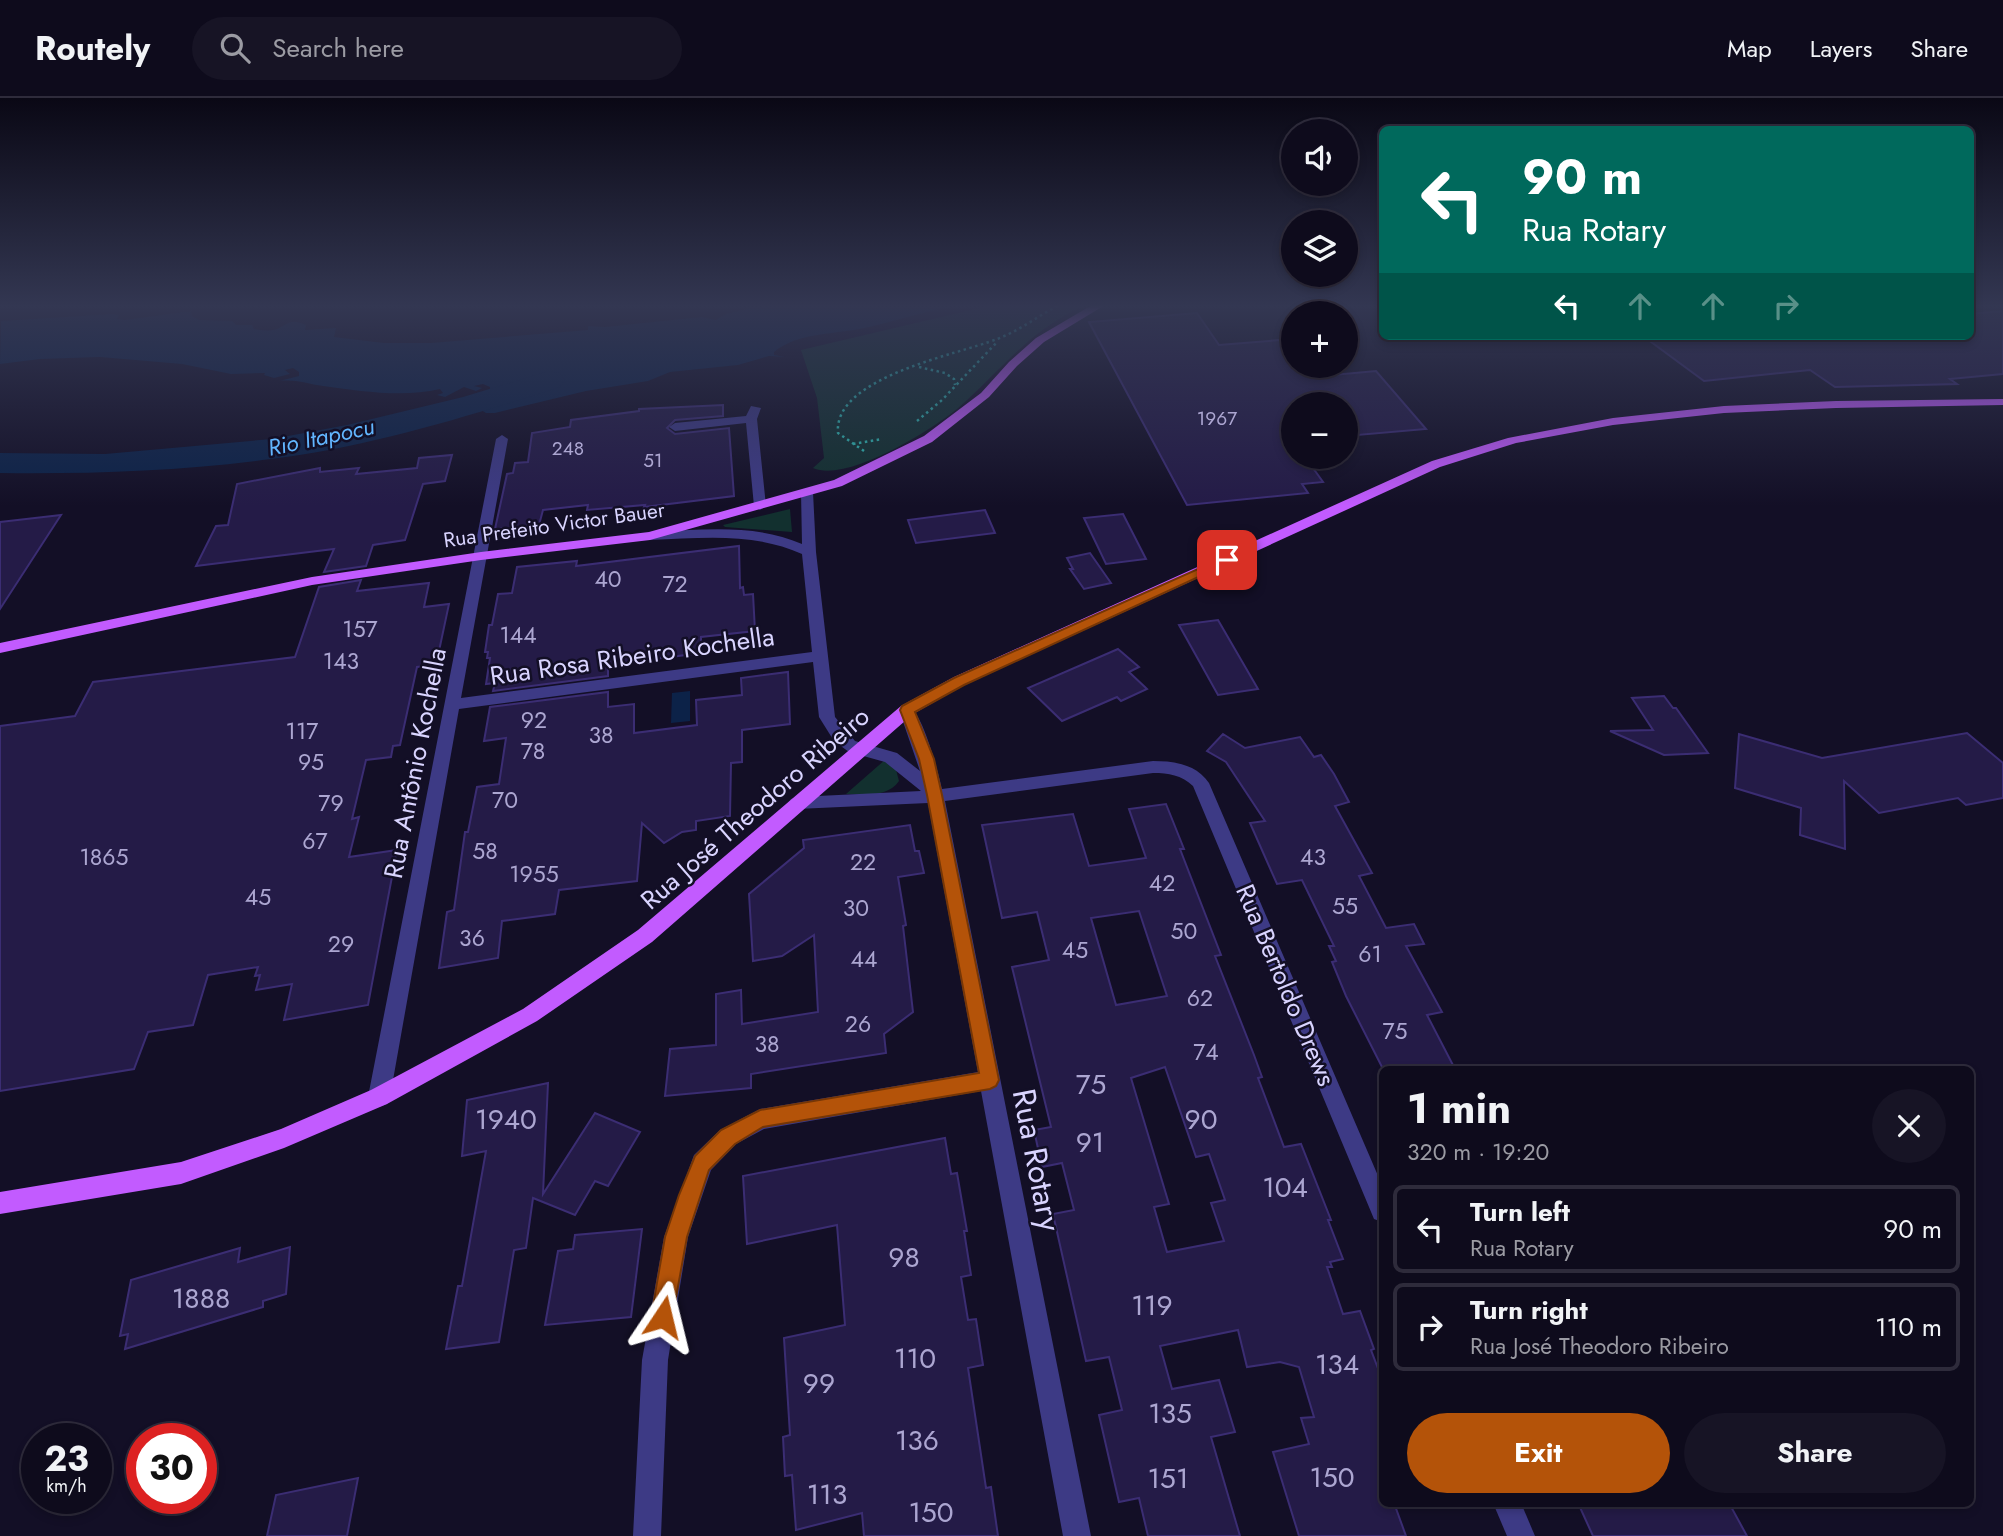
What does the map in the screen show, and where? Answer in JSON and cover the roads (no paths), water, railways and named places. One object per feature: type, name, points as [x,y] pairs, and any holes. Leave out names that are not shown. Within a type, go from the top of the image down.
[{"type":"main road","name":"Rua Prefeito Victor Bauer","points":[[0,648],[312,581],[481,556],[650,536],[760,506],[807,492],[883,463],[928,439],[985,395],[1006,372]]},
{"type":"main road","name":"Rua José Theodoro Ribeiro","points":[[0,1203],[181,1173],[284,1138],[379,1097],[530,1015],[645,936],[907,710],[959,681],[1103,617],[1388,483],[1499,443],[1558,430],[1695,412],[1769,406],[2003,402]]},
{"type":"street","points":[[675,427],[753,414],[760,506]]},
{"type":"street","name":"Rua Antônio Kochella","points":[[379,1097],[502,439]]},
{"type":"street","points":[[807,492],[809,552],[827,717],[834,732],[859,750],[883,754],[910,770],[935,795]]},
{"type":"street","points":[[650,536],[753,534],[781,539],[809,552]]},
{"type":"street","name":"Rua Rosa Ribeiro Kochella","points":[[452,705],[820,656]]},
{"type":"street","name":"Rua Rotary","points":[[907,710],[926,759],[935,795],[1077,1536]]},
{"type":"street","name":"Rua Bertoldo Drews","points":[[935,795],[1153,767],[1180,768],[1191,774],[1200,783],[1379,1204]]},
{"type":"street","points":[[797,803],[935,795]]},
{"type":"street","points":[[647,1536],[655,1360],[676,1237],[702,1163],[728,1137],[760,1119],[990,1080]]},
{"type":"street","points":[[1509,1507],[1521,1536]]},
{"type":"water","points":[[222,372],[288,372],[290,374],[274,378],[264,375],[265,373]]},
{"type":"water","points":[[299,372],[670,372],[648,381],[586,391],[495,413],[486,413],[478,408],[490,395],[490,387],[483,384],[474,386],[482,388],[476,391],[464,387],[445,397],[437,395],[443,393],[440,389],[382,393],[279,381],[299,376]]},
{"type":"water","points":[[690,691],[690,721],[671,723],[672,693]]},
{"type":"waterway","name":"Rio Itapocu","points":[[0,463],[105,464],[272,449],[347,435],[473,404],[549,380]]}]
